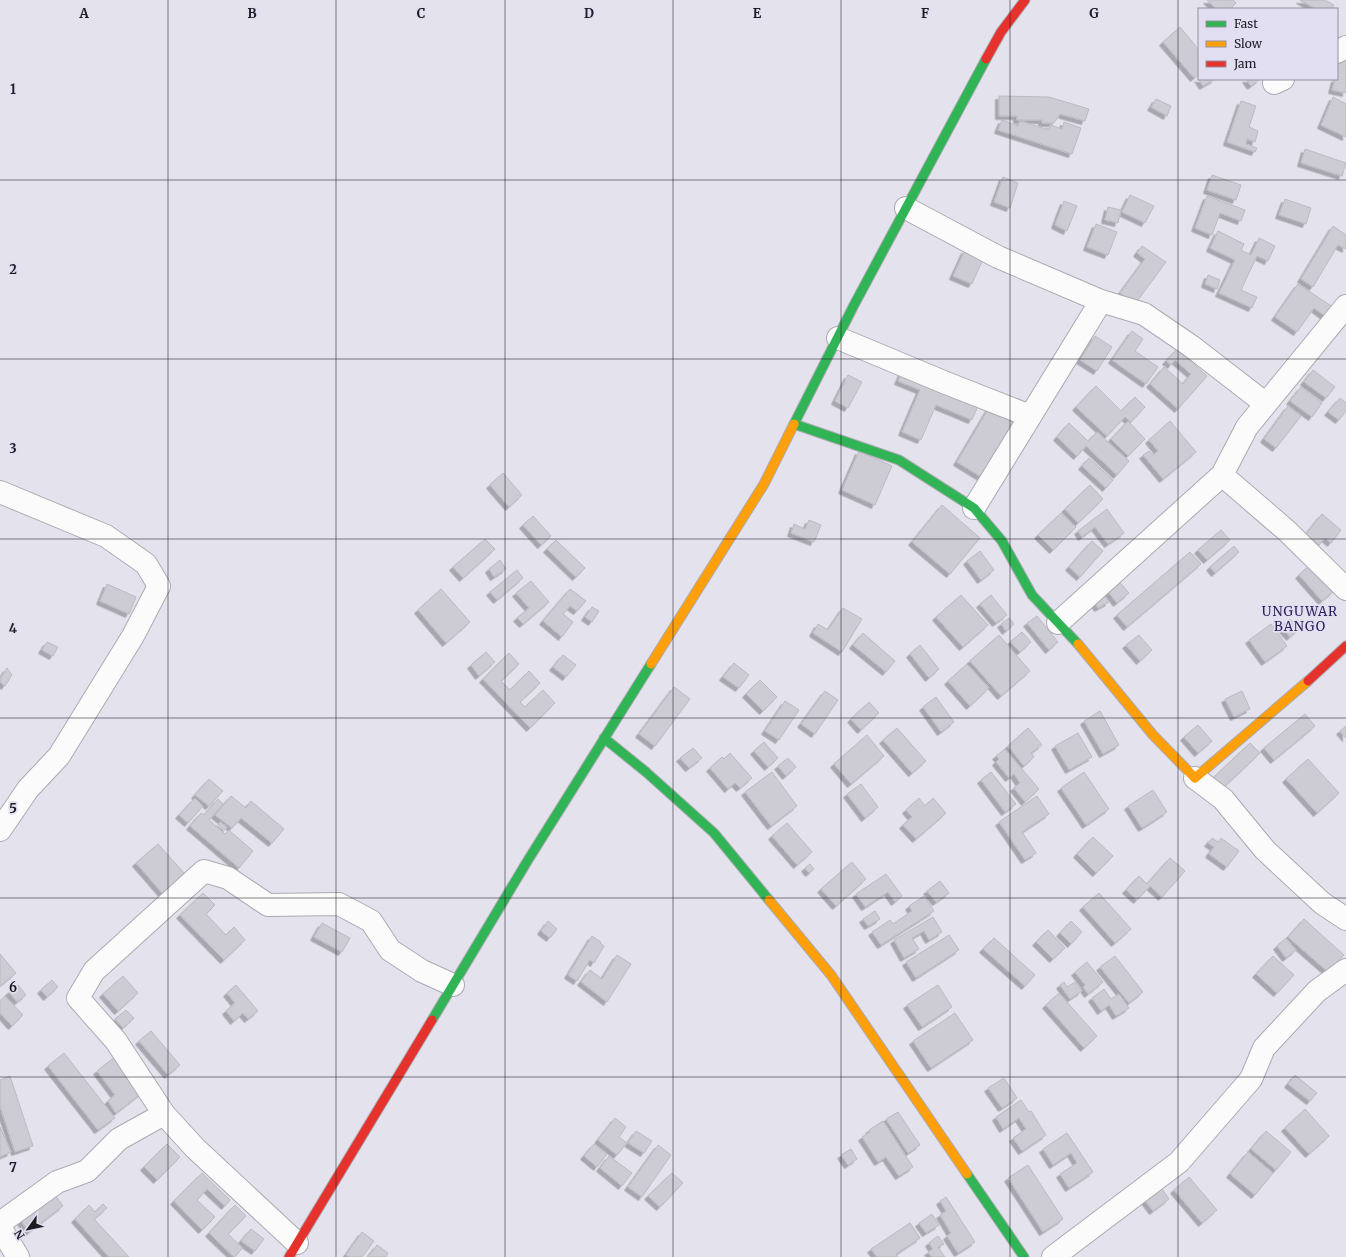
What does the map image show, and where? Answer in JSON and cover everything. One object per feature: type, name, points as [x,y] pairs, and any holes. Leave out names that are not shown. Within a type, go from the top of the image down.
[{"type":"main road","points":[[293,1250],[453,984],[604,738],[764,484],[906,208],[1001,32],[1025,0]]},
{"type":"main road","points":[[794,424],[899,460],[974,508],[1002,541],[1032,595],[1074,639],[1153,735],[1194,778],[1308,681],[1346,646]]},
{"type":"main road","points":[[604,738],[646,772],[714,833],[831,975],[1024,1257]]},
{"type":"street","points":[[906,208],[998,257],[1101,300],[1144,314],[1192,346],[1266,404]]},
{"type":"street","points":[[974,508],[1101,300]]},
{"type":"street","points":[[1058,623],[1222,475],[1247,428],[1346,306]]},
{"type":"street","points":[[838,338],[1030,416]]},
{"type":"street","points":[[1222,475],[1287,531],[1346,590]]},
{"type":"street","points":[[0,492],[106,536],[146,564],[159,586],[133,636],[59,756],[28,789],[0,830]]},
{"type":"street","points":[[1194,778],[1222,799],[1265,850],[1322,903],[1346,919]]},
{"type":"street","points":[[293,1250],[164,1114],[116,1041],[78,998],[94,971],[204,871],[228,878],[268,905],[339,904],[371,921],[390,950],[422,971],[453,984]]},
{"type":"street","points":[[1053,1257],[1179,1162],[1251,1079],[1264,1048],[1317,991],[1346,970]]},
{"type":"street","points":[[0,1223],[57,1182],[87,1171],[120,1139],[164,1114]]},
{"type":"street","points":[[0,1227],[18,1257]]},
{"type":"building","points":[[1207,0],[1233,0],[1236,3],[1231,8],[1215,8]]},
{"type":"building","points":[[1300,0],[1325,0],[1334,5],[1332,8],[1314,8]]},
{"type":"building","points":[[1180,27],[1198,49],[1198,75],[1194,78],[1163,42]]},
{"type":"building","points":[[1340,54],[1346,55],[1346,93],[1332,90],[1335,80],[1338,80],[1338,63]]},
{"type":"building","points":[[1199,80],[1213,80],[1203,86]]},
{"type":"building","points":[[1247,80],[1259,80],[1251,86]]},
{"type":"building","points":[[999,96],[1049,97],[1089,109],[1085,121],[1060,114],[1054,123],[1042,123],[1042,120],[1017,120],[1017,116],[999,116]]},
{"type":"building","points":[[1333,97],[1346,104],[1346,137],[1321,125]]},
{"type":"building","points":[[1156,99],[1171,106],[1167,116],[1151,107]]},
{"type":"building","points":[[1241,101],[1256,106],[1249,127],[1258,131],[1255,142],[1247,139],[1246,144],[1257,148],[1255,152],[1227,142]]},
{"type":"building","points":[[1002,120],[1018,126],[1020,121],[1049,130],[1050,125],[1062,129],[1064,122],[1081,128],[1072,154],[998,130]]},
{"type":"building","points":[[1305,149],[1346,163],[1342,176],[1301,163]]},
{"type":"building","points":[[1212,175],[1241,185],[1236,200],[1207,190]]},
{"type":"building","points":[[1003,177],[1018,183],[1010,208],[994,202]]},
{"type":"building","points":[[1130,195],[1154,206],[1145,223],[1122,212]]},
{"type":"building","points":[[1207,196],[1245,210],[1241,221],[1220,213],[1212,235],[1195,228]]},
{"type":"building","points":[[1285,199],[1311,208],[1306,224],[1279,215]]},
{"type":"building","points":[[1064,201],[1077,206],[1067,231],[1055,225]]},
{"type":"building","points":[[1108,207],[1121,210],[1118,223],[1105,220]]},
{"type":"building","points":[[1096,224],[1117,232],[1108,255],[1087,247]]},
{"type":"building","points":[[1333,226],[1346,235],[1346,249],[1338,245],[1313,287],[1301,279]]},
{"type":"building","points":[[1218,231],[1244,244],[1241,250],[1251,255],[1259,238],[1275,246],[1268,261],[1257,256],[1241,290],[1257,297],[1252,308],[1219,293],[1235,260],[1210,248]]},
{"type":"building","points":[[1142,246],[1166,262],[1135,304],[1120,293],[1145,259],[1137,253]]},
{"type":"building","points":[[965,250],[983,259],[972,284],[953,276]]},
{"type":"building","points":[[1208,275],[1220,280],[1217,289],[1205,284]]},
{"type":"building","points":[[1298,284],[1336,309],[1329,319],[1314,308],[1297,332],[1275,317]]},
{"type":"building","points":[[1132,331],[1143,339],[1135,351],[1158,367],[1146,384],[1112,360]]},
{"type":"building","points":[[1095,336],[1112,347],[1097,371],[1080,360]]},
{"type":"building","points":[[1177,349],[1207,376],[1178,409],[1150,384],[1164,367],[1183,384],[1191,374],[1175,360],[1171,365],[1166,361]]},
{"type":"building","points":[[1313,370],[1335,387],[1326,398],[1304,382]]},
{"type":"building","points":[[902,372],[978,406],[972,420],[936,405],[921,440],[902,432],[920,390],[898,381]]},
{"type":"building","points":[[848,375],[862,382],[848,408],[835,401]]},
{"type":"building","points":[[1096,386],[1121,411],[1135,397],[1145,407],[1131,422],[1125,417],[1107,436],[1076,407]]},
{"type":"building","points":[[1301,387],[1322,403],[1312,417],[1290,401]]},
{"type":"building","points":[[1340,398],[1346,403],[1346,411],[1339,420],[1328,412]]},
{"type":"building","points":[[1288,406],[1301,416],[1276,448],[1264,439]]},
{"type":"building","points":[[989,408],[1014,423],[983,478],[957,462]]},
{"type":"building","points":[[1128,421],[1145,439],[1128,456],[1111,439]]},
{"type":"building","points":[[1170,421],[1196,452],[1163,479],[1143,455],[1149,451],[1153,455],[1158,451],[1149,440]]},
{"type":"building","points":[[1069,423],[1088,441],[1097,432],[1129,461],[1117,475],[1086,446],[1077,456],[1057,437]]},
{"type":"building","points":[[859,451],[892,466],[875,505],[842,490]]},
{"type":"building","points":[[1089,458],[1113,480],[1106,488],[1082,466]]},
{"type":"building","points":[[503,473],[522,495],[509,507],[490,485]]},
{"type":"building","points":[[1090,485],[1103,499],[1078,523],[1065,509]]},
{"type":"building","points":[[942,505],[980,538],[950,574],[912,542]]},
{"type":"building","points":[[1107,509],[1124,533],[1108,544],[1095,527],[1082,537],[1078,531]]},
{"type":"building","points":[[1061,513],[1076,527],[1053,550],[1038,535]]},
{"type":"building","points":[[1322,514],[1341,530],[1331,543],[1325,538],[1319,545],[1306,534]]},
{"type":"building","points":[[533,516],[551,536],[541,545],[523,525]]},
{"type":"building","points":[[809,520],[821,525],[814,542],[791,533],[794,524],[805,529]]},
{"type":"building","points":[[1221,530],[1230,540],[1207,560],[1198,550]]},
{"type":"building","points":[[485,539],[495,549],[463,578],[453,567]]},
{"type":"building","points":[[556,540],[585,568],[576,577],[547,549]]},
{"type":"building","points":[[1092,541],[1103,551],[1080,577],[1069,567]]},
{"type":"building","points":[[1234,546],[1239,552],[1215,573],[1210,567]]},
{"type":"building","points":[[980,551],[994,570],[981,580],[967,561]]},
{"type":"building","points":[[1190,552],[1201,564],[1127,627],[1117,615]]},
{"type":"building","points":[[500,560],[506,569],[494,577],[489,569]]},
{"type":"building","points":[[1311,564],[1335,590],[1322,601],[1299,575]]},
{"type":"building","points":[[517,570],[523,578],[497,600],[490,592]]},
{"type":"building","points":[[1115,577],[1129,593],[1117,603],[1105,588]]},
{"type":"building","points":[[531,581],[549,602],[523,624],[517,618],[529,608],[516,593]]},
{"type":"building","points":[[107,584],[136,597],[129,614],[100,601]]},
{"type":"building","points":[[441,589],[470,622],[446,643],[418,610]]},
{"type":"building","points":[[570,589],[586,601],[577,611],[570,606],[563,614],[573,622],[562,637],[543,621]]},
{"type":"building","points":[[1101,590],[1109,602],[1098,608],[1091,597]]},
{"type":"building","points":[[961,595],[988,625],[963,647],[936,617]]},
{"type":"building","points":[[991,595],[1007,615],[996,623],[980,604]]},
{"type":"building","points":[[592,607],[599,611],[592,622],[585,617]]},
{"type":"building","points":[[843,608],[862,619],[842,652],[813,633],[818,624],[828,630]]},
{"type":"building","points":[[1037,616],[1058,642],[1049,650],[1027,623]]},
{"type":"building","points":[[1009,618],[1014,624],[1006,631],[1001,624]]},
{"type":"building","points":[[1290,619],[1299,629],[1290,637],[1281,627]]},
{"type":"building","points":[[1271,624],[1287,646],[1265,662],[1249,640]]},
{"type":"building","points":[[1022,632],[1031,642],[1020,652],[1010,642]]},
{"type":"building","points":[[863,633],[895,661],[886,672],[853,645]]},
{"type":"building","points":[[999,635],[1030,671],[1001,696],[970,661]]},
{"type":"building","points":[[1139,635],[1152,650],[1140,661],[1126,645]]},
{"type":"building","points":[[47,642],[58,647],[53,656],[42,650]]},
{"type":"building","points":[[920,645],[939,669],[929,678],[910,654]]},
{"type":"building","points":[[486,652],[495,662],[479,676],[471,665]]},
{"type":"building","points":[[509,653],[519,664],[501,681],[510,690],[529,671],[540,683],[520,702],[525,707],[543,690],[555,703],[530,728],[483,679]]},
{"type":"building","points":[[563,655],[576,665],[566,677],[553,667]]},
{"type":"building","points":[[734,663],[749,675],[739,688],[723,677]]},
{"type":"building","points":[[967,664],[989,688],[970,706],[948,681]]},
{"type":"building","points":[[7,668],[12,675],[5,686],[0,682],[0,679]]},
{"type":"building","points":[[760,680],[777,697],[763,711],[746,694]]},
{"type":"building","points":[[674,687],[690,699],[655,746],[639,734]]},
{"type":"building","points":[[825,691],[838,700],[815,734],[801,724]]},
{"type":"building","points":[[1242,691],[1250,709],[1234,717],[1225,699]]},
{"type":"building","points":[[936,697],[954,722],[941,732],[923,707]]},
{"type":"building","points":[[785,701],[799,710],[779,740],[765,731]]},
{"type":"building","points":[[869,702],[879,713],[861,730],[851,719]]},
{"type":"building","points":[[1100,711],[1119,745],[1103,754],[1084,721]]},
{"type":"building","points":[[1305,714],[1315,726],[1274,760],[1264,748]]},
{"type":"building","points":[[1198,725],[1212,741],[1198,753],[1184,737]]},
{"type":"building","points":[[1346,726],[1346,738],[1340,731]]},
{"type":"building","points":[[897,728],[926,761],[912,773],[883,740]]},
{"type":"building","points":[[1028,728],[1042,745],[1031,753],[1034,757],[1024,766],[1008,746]]},
{"type":"building","points":[[1078,733],[1092,757],[1069,770],[1055,746]]},
{"type":"building","points":[[867,735],[884,756],[851,784],[834,764]]},
{"type":"building","points":[[764,742],[778,758],[768,767],[754,751]]},
{"type":"building","points":[[1250,743],[1260,753],[1223,788],[1213,778]]},
{"type":"building","points":[[693,748],[702,758],[689,768],[680,758]]},
{"type":"building","points":[[1005,749],[1039,789],[1025,802],[1014,788],[1020,783],[1014,774],[1009,778],[996,762],[999,759],[996,756]]},
{"type":"building","points":[[730,753],[752,778],[740,788],[735,783],[728,789],[710,768],[722,757],[724,759]]},
{"type":"building","points":[[788,758],[796,767],[786,776],[778,766]]},
{"type":"building","points":[[1308,759],[1339,793],[1317,813],[1286,779]]},
{"type":"building","points":[[772,772],[797,806],[771,826],[745,792]]},
{"type":"building","points":[[991,772],[1016,804],[1005,812],[981,780]]},
{"type":"building","points":[[1084,772],[1109,809],[1086,825],[1061,788]]},
{"type":"building","points":[[209,779],[223,791],[209,806],[195,795]]},
{"type":"building","points":[[861,784],[878,807],[865,818],[847,794]]},
{"type":"building","points":[[1153,790],[1167,812],[1142,828],[1128,806]]},
{"type":"building","points":[[231,796],[246,808],[251,801],[284,829],[272,843],[241,818],[232,828],[215,815]]},
{"type":"building","points":[[1037,796],[1049,814],[1022,832],[1036,853],[1025,860],[999,822]]},
{"type":"building","points":[[195,798],[203,806],[188,823],[179,815]]},
{"type":"building","points":[[919,798],[925,806],[933,798],[946,813],[916,839],[903,825],[912,817],[906,810]]},
{"type":"building","points":[[218,799],[223,804],[209,820],[225,834],[229,830],[253,851],[239,868],[190,826],[201,813],[204,815]]},
{"type":"building","points":[[220,822],[227,827],[225,830],[218,824]]},
{"type":"building","points":[[787,823],[812,852],[797,865],[772,836]]},
{"type":"building","points":[[1093,837],[1113,856],[1096,873],[1077,854]]},
{"type":"building","points":[[1212,838],[1218,842],[1221,838],[1239,851],[1227,867],[1209,854],[1214,847],[1208,843]]},
{"type":"building","points":[[158,844],[185,874],[163,894],[136,863]]},
{"type":"building","points":[[1170,858],[1185,871],[1162,897],[1150,886],[1137,900],[1126,890],[1139,876],[1147,884]]},
{"type":"building","points":[[852,862],[866,879],[836,906],[821,889]]},
{"type":"building","points":[[810,864],[814,869],[809,873],[805,868]]},
{"type":"building","points":[[886,874],[902,896],[895,902],[888,892],[865,907],[856,894]]},
{"type":"building","points":[[940,881],[949,893],[936,902],[927,891]]},
{"type":"building","points":[[203,893],[215,905],[206,914],[226,935],[234,927],[245,940],[224,960],[180,915]]},
{"type":"building","points":[[1099,893],[1131,929],[1115,943],[1083,907]]},
{"type":"building","points":[[924,896],[934,911],[881,945],[872,932],[890,920],[893,924],[912,911],[909,906]]},
{"type":"building","points":[[875,911],[880,919],[868,926],[863,919]]},
{"type":"building","points":[[933,917],[942,932],[929,940],[924,931],[912,938],[919,949],[904,958],[894,940]]},
{"type":"building","points":[[1304,919],[1344,955],[1328,972],[1288,937]]},
{"type":"building","points":[[548,921],[557,929],[550,938],[541,931]]},
{"type":"building","points":[[1071,921],[1082,932],[1071,944],[1060,933]]},
{"type":"building","points":[[322,923],[350,938],[342,952],[314,937]]},
{"type":"building","points":[[1048,930],[1065,948],[1053,959],[1036,942]]},
{"type":"building","points":[[949,935],[959,950],[916,978],[906,962]]},
{"type":"building","points":[[592,936],[604,946],[594,963],[590,960],[577,981],[568,975]]},
{"type":"building","points":[[994,938],[1035,975],[1025,986],[983,949]]},
{"type":"building","points":[[1286,938],[1296,950],[1286,958],[1277,946]]},
{"type":"building","points":[[0,954],[16,973],[0,986]]},
{"type":"building","points":[[617,955],[631,964],[607,1002],[581,982],[590,970],[602,979]]},
{"type":"building","points":[[1115,956],[1143,992],[1129,1003],[1100,967]]},
{"type":"building","points":[[1273,956],[1294,975],[1277,993],[1256,974]]},
{"type":"building","points":[[1087,962],[1103,982],[1088,994],[1083,987],[1085,985],[1075,972]]},
{"type":"building","points":[[123,976],[138,993],[118,1011],[103,994]]},
{"type":"building","points":[[52,980],[58,987],[47,997],[41,990]]},
{"type":"building","points":[[1064,982],[1067,987],[1075,982],[1082,991],[1070,999],[1060,985]]},
{"type":"building","points":[[18,985],[26,995],[17,1002],[9,992]]},
{"type":"building","points":[[236,985],[258,1011],[248,1019],[243,1013],[234,1021],[226,1011],[235,1003],[227,993]]},
{"type":"building","points":[[938,985],[952,1007],[922,1027],[907,1005]]},
{"type":"building","points":[[1104,989],[1111,999],[1119,994],[1129,1008],[1116,1016],[1109,1005],[1101,1011],[1092,998]]},
{"type":"building","points":[[1059,993],[1097,1036],[1084,1048],[1046,1005]]},
{"type":"building","points":[[5,996],[23,1015],[12,1026],[0,1013],[0,1001]]},
{"type":"building","points":[[126,1010],[134,1018],[123,1028],[115,1019]]},
{"type":"building","points":[[955,1013],[973,1040],[931,1068],[913,1041]]},
{"type":"building","points":[[151,1031],[180,1065],[168,1075],[139,1041]]},
{"type":"building","points":[[64,1053],[115,1118],[98,1130],[48,1066]]},
{"type":"building","points":[[116,1056],[143,1092],[116,1113],[108,1101],[115,1095],[97,1071]]},
{"type":"building","points":[[1295,1075],[1317,1093],[1310,1101],[1288,1084]]},
{"type":"building","points":[[10,1076],[33,1146],[15,1152],[0,1106],[0,1080]]},
{"type":"building","points":[[1004,1078],[1017,1098],[1002,1108],[988,1088]]},
{"type":"building","points":[[1021,1100],[1029,1112],[1031,1111],[1046,1135],[1022,1151],[1013,1138],[1026,1129],[1019,1118],[1003,1129],[996,1117]]},
{"type":"building","points":[[1305,1109],[1329,1136],[1309,1154],[1285,1128]]},
{"type":"building","points":[[898,1112],[920,1145],[908,1153],[886,1119]]},
{"type":"building","points":[[615,1118],[626,1127],[619,1137],[627,1143],[617,1155],[598,1140]]},
{"type":"building","points":[[883,1121],[913,1167],[899,1176],[886,1157],[878,1162],[862,1137],[870,1132],[869,1130]]},
{"type":"building","points":[[0,1127],[11,1152],[0,1157]]},
{"type":"building","points":[[636,1131],[652,1141],[644,1153],[628,1143]]},
{"type":"building","points":[[1266,1131],[1291,1152],[1276,1170],[1251,1149]]},
{"type":"building","points":[[1067,1133],[1093,1172],[1069,1188],[1060,1174],[1077,1163],[1071,1153],[1053,1165],[1043,1149]]},
{"type":"building","points":[[167,1144],[180,1157],[157,1180],[144,1167]]},
{"type":"building","points":[[594,1144],[607,1154],[597,1167],[584,1156]]},
{"type":"building","points":[[658,1145],[671,1155],[642,1197],[628,1187]]},
{"type":"building","points":[[851,1149],[857,1159],[848,1165],[841,1155]]},
{"type":"building","points":[[1248,1152],[1273,1173],[1255,1195],[1230,1174]]},
{"type":"building","points":[[609,1156],[632,1173],[622,1186],[600,1168]]},
{"type":"building","points":[[1028,1165],[1063,1219],[1043,1232],[1008,1178]]},
{"type":"building","points":[[202,1173],[230,1200],[225,1206],[207,1189],[197,1200],[215,1217],[202,1230],[174,1201]]},
{"type":"building","points":[[672,1173],[683,1183],[660,1207],[648,1196]]},
{"type":"building","points":[[1189,1177],[1217,1210],[1202,1223],[1174,1190]]},
{"type":"building","points":[[1160,1186],[1169,1199],[1153,1211],[1144,1199]]},
{"type":"building","points":[[54,1194],[63,1206],[29,1232],[20,1220]]},
{"type":"building","points":[[946,1197],[975,1242],[958,1253],[947,1236],[951,1233],[940,1215],[946,1211],[940,1201]]},
{"type":"building","points":[[103,1204],[107,1208],[94,1219],[129,1257],[109,1257],[75,1219],[89,1205],[95,1212]]},
{"type":"building","points":[[235,1205],[246,1216],[228,1234],[243,1248],[234,1257],[209,1233]]},
{"type":"building","points":[[932,1214],[939,1225],[926,1233],[919,1223]]},
{"type":"building","points":[[910,1223],[920,1238],[896,1254],[898,1257],[877,1257],[871,1249]]},
{"type":"building","points":[[251,1229],[264,1239],[255,1251],[241,1241]]},
{"type":"building","points":[[362,1232],[374,1241],[362,1257],[349,1257],[346,1255]]},
{"type":"building","points":[[938,1236],[944,1244],[938,1247],[945,1257],[932,1257],[928,1252],[933,1249],[929,1243]]},
{"type":"building","points":[[377,1245],[388,1253],[386,1257],[368,1257]]},
{"type":"traffic: fast","points":[[794,424],[854,305],[986,59]]},
{"type":"traffic: fast","points":[[794,424],[899,460],[974,508],[1002,541],[1032,595],[1078,644]]},
{"type":"traffic: fast","points":[[432,1020],[528,860],[651,664]]},
{"type":"traffic: fast","points":[[604,738],[646,772],[714,833],[769,900]]},
{"type":"traffic: fast","points":[[967,1174],[1024,1257]]},
{"type":"traffic: slow","points":[[651,664],[764,484],[794,424]]},
{"type":"traffic: slow","points":[[1078,644],[1153,735],[1195,778],[1308,681]]},
{"type":"traffic: slow","points":[[769,900],[831,975],[967,1174]]},
{"type":"traffic: jam","points":[[986,59],[1001,32],[1025,0]]},
{"type":"traffic: jam","points":[[1308,681],[1346,646]]},
{"type":"traffic: jam","points":[[289,1257],[432,1020]]},
{"type":"district","name":"UNGUWAR BANGO","points":[[1300,618]]}]
